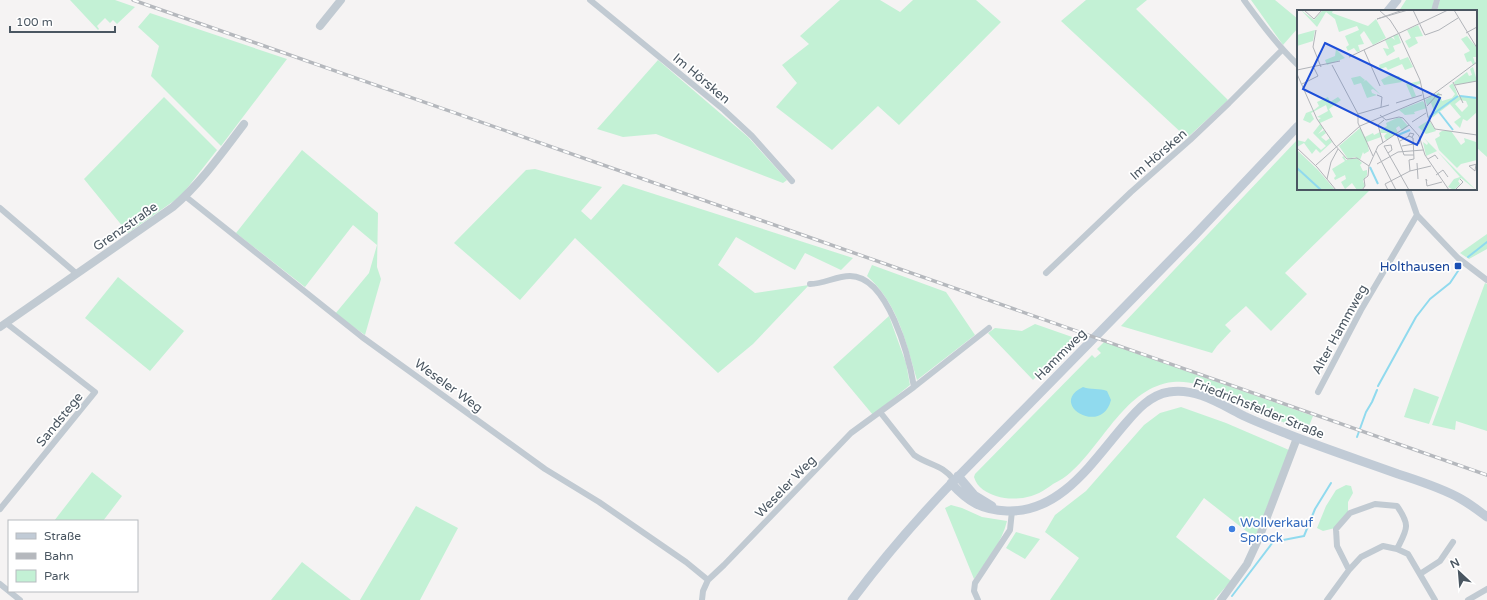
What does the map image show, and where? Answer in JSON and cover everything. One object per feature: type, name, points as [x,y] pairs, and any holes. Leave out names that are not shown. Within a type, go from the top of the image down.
[{"type":"main road","points":[[1390,10],[1396,0]]},
{"type":"main road","name":"Hammweg","points":[[852,600],[876,567],[909,528],[954,480],[1189,242],[1295,129]]},
{"type":"main road","name":"Friedrichsfelder Straße","points":[[1008,511],[1030,509],[1050,501],[1072,486],[1138,410],[1153,398],[1169,392],[1187,392],[1201,396],[1297,438],[1425,483],[1461,499],[1487,517]]},
{"type":"main road","points":[[954,480],[988,504],[1008,511]]},
{"type":"street","points":[[320,26],[341,0]]},
{"type":"street","name":"Im Hörsken","points":[[590,0],[724,110],[752,136],[792,181]]},
{"type":"street","points":[[1244,0],[1259,22],[1282,50],[1297,64]]},
{"type":"street","points":[[1434,10],[1437,0]]},
{"type":"street","name":"Im Hörsken","points":[[1046,273],[1131,192],[1190,140],[1282,50]]},
{"type":"street","name":"Grenzstraße","points":[[3,325],[173,208],[185,196],[244,124]]},
{"type":"street","points":[[1408,190],[1418,215],[1458,258],[1487,280]]},
{"type":"street","name":"Weseler Weg","points":[[185,196],[362,337],[545,469],[599,502],[686,562],[708,580]]},
{"type":"street","points":[[0,208],[77,274]]},
{"type":"street","name":"Alter Hammweg","points":[[1318,392],[1360,310],[1418,215]]},
{"type":"street","points":[[810,284],[817,284],[849,276],[866,280],[873,286],[883,300],[904,344],[914,387]]},
{"type":"street","name":"Sandstege","points":[[0,510],[95,392],[3,325]]},
{"type":"street","name":"Weseler Weg","points":[[702,600],[703,591],[708,580],[851,433],[914,387],[989,328]]},
{"type":"street","points":[[880,412],[914,455],[920,460],[941,467],[954,480]]},
{"type":"street","points":[[1221,600],[1247,564],[1259,538],[1297,438]]},
{"type":"street","points":[[1349,570],[1337,546],[1336,529],[1350,513],[1375,504],[1397,506],[1406,518],[1407,530],[1397,549]]},
{"type":"street","points":[[978,600],[974,591],[975,583],[1010,530],[1008,511]]},
{"type":"street","points":[[1420,574],[1440,561],[1453,542]]},
{"type":"street","points":[[1327,600],[1349,570],[1361,557],[1383,546],[1397,549],[1408,554],[1435,600]]},
{"type":"street","points":[[0,584],[8,590]]},
{"type":"street","points":[[1468,600],[1487,589]]},
{"type":"street","points":[[10,592],[20,600]]},
{"type":"green space","points":[[70,0],[115,0],[135,7],[117,24],[113,20],[110,23],[105,18],[97,26],[99,29],[98,30]]},
{"type":"green space","points":[[840,0],[880,0],[900,12],[913,0],[976,0],[1001,22],[899,125],[878,106],[832,150],[776,107],[797,83],[782,65],[809,44],[800,36]]},
{"type":"green space","points":[[1086,0],[1147,0],[1136,9],[1228,100],[1187,138],[1061,21]]},
{"type":"green space","points":[[1251,0],[1275,0],[1297,18],[1297,29],[1283,45]]},
{"type":"green space","points":[[1406,0],[1434,0],[1432,10],[1400,10]]},
{"type":"green space","points":[[1440,0],[1487,0],[1487,157],[1477,148],[1477,10],[1437,10]]},
{"type":"green space","points":[[150,13],[287,59],[221,146],[151,76],[159,46],[138,27]]},
{"type":"green space","points":[[658,60],[748,137],[787,180],[783,183],[656,134],[623,137],[597,129]]},
{"type":"green space","points":[[164,97],[217,150],[181,196],[128,233],[84,179]]},
{"type":"green space","points":[[1297,140],[1297,190],[1370,190],[1285,273],[1307,294],[1271,331],[1246,306],[1225,325],[1231,331],[1212,353],[1121,326]]},
{"type":"green space","points":[[302,150],[378,213],[377,267],[381,279],[365,335],[335,314],[369,273],[377,245],[353,225],[305,287],[236,233]]},
{"type":"green space","points":[[535,169],[602,187],[581,211],[591,220],[623,184],[853,258],[841,270],[805,253],[795,270],[736,237],[718,265],[755,293],[809,285],[753,344],[718,373],[575,238],[520,300],[454,243],[526,170]]},
{"type":"green space","points":[[1487,234],[1487,249],[1469,259],[1460,253]]},
{"type":"green space","points":[[872,265],[946,292],[975,335],[917,380],[905,338],[894,311],[878,287],[867,276]]},
{"type":"green space","points":[[118,277],[184,331],[150,371],[85,318]]},
{"type":"green space","points":[[1485,283],[1487,284],[1487,431],[1456,421],[1455,430],[1432,425]]},
{"type":"green space","points":[[889,316],[906,363],[910,385],[873,415],[833,367]]},
{"type":"green space","points":[[1035,324],[1075,338],[1033,380],[988,333],[995,328],[1022,331]]},
{"type":"green space","points":[[1104,342],[1313,416],[1307,431],[1262,414],[1202,386],[1193,383],[1173,382],[1156,386],[1142,394],[1116,418],[1083,460],[1071,472],[1043,491],[1035,495],[1013,499],[996,496],[983,490],[975,481],[975,474],[1092,355],[1095,358],[1101,353],[1097,349]]},
{"type":"green space","points":[[1414,388],[1439,397],[1429,424],[1404,417]]},
{"type":"green space","points":[[1181,407],[1226,423],[1289,450],[1255,538],[1204,498],[1176,537],[1231,581],[1214,600],[1050,600],[1079,558],[1045,532],[1055,515],[1086,491],[1144,425],[1160,413]]},
{"type":"green space","points":[[92,472],[122,496],[104,520],[55,520]]},
{"type":"green space","points":[[1346,485],[1351,486],[1353,493],[1348,502],[1348,512],[1335,528],[1323,531],[1317,528],[1326,506],[1336,490]]},
{"type":"green space","points":[[951,505],[982,517],[1007,521],[998,544],[974,579],[945,508]]},
{"type":"green space","points":[[416,506],[458,528],[420,600],[360,600]]},
{"type":"green space","points":[[1016,532],[1040,539],[1025,559],[1006,548]]},
{"type":"green space","points":[[302,562],[351,600],[271,600]]},
{"type":"water","points":[[1083,387],[1107,391],[1111,400],[1106,411],[1098,416],[1089,417],[1080,414],[1074,408],[1071,401],[1073,394]]},
{"type":"waterway","points":[[1468,257],[1487,242]]},
{"type":"waterway","points":[[1378,386],[1416,317],[1430,299],[1450,283],[1460,268]]},
{"type":"waterway","points":[[1357,437],[1366,412],[1377,390]]},
{"type":"waterway","points":[[1232,596],[1273,542],[1304,536],[1315,509],[1331,483]]},
{"type":"railway","points":[[133,0],[1487,475]]},
{"type":"place","name":"Holthausen","points":[[1458,266]]},
{"type":"place","name":"Wollverkauf Sprock","points":[[1232,529]]}]
